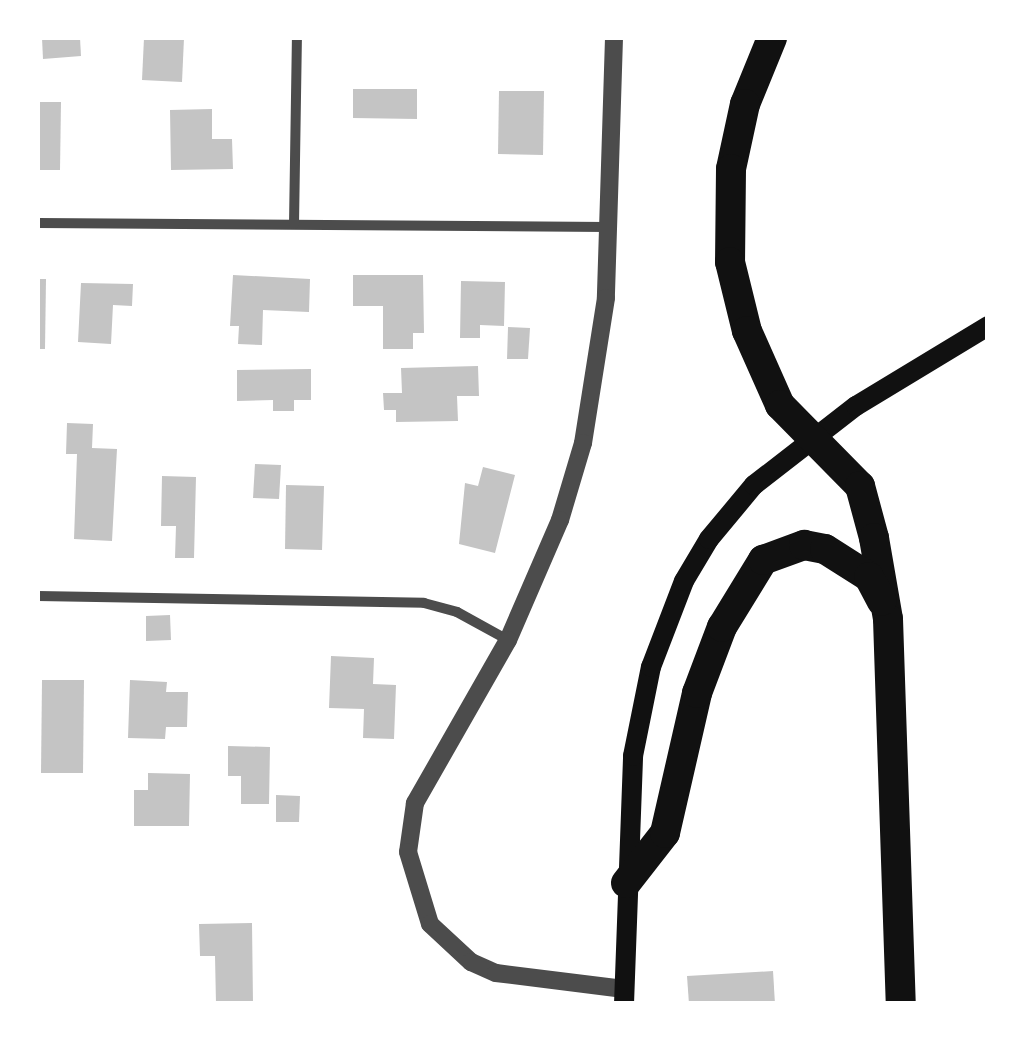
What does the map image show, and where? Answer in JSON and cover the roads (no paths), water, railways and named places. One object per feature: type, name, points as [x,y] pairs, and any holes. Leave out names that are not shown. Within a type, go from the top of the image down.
[{"type":"highway","points":[[772,38],[745,104],[730,169],[730,262],[747,331],[780,405],[860,486],[888,619],[901,1004]]},
{"type":"highway","points":[[626,883],[666,833],[697,693],[722,627],[763,560],[804,545],[825,548],[869,577],[888,619]]},
{"type":"main road","points":[[624,996],[626,883],[637,726],[666,622],[708,539],[754,485],[938,353],[988,326]]},
{"type":"street","points":[[294,224],[297,38]]},
{"type":"street","points":[[614,38],[603,334],[582,443],[560,520],[508,640],[414,803],[408,852],[420,902],[450,946],[496,973],[624,996]]},
{"type":"street","points":[[38,222],[608,226]]},
{"type":"street","points":[[38,596],[424,602],[458,612],[508,640]]}]
